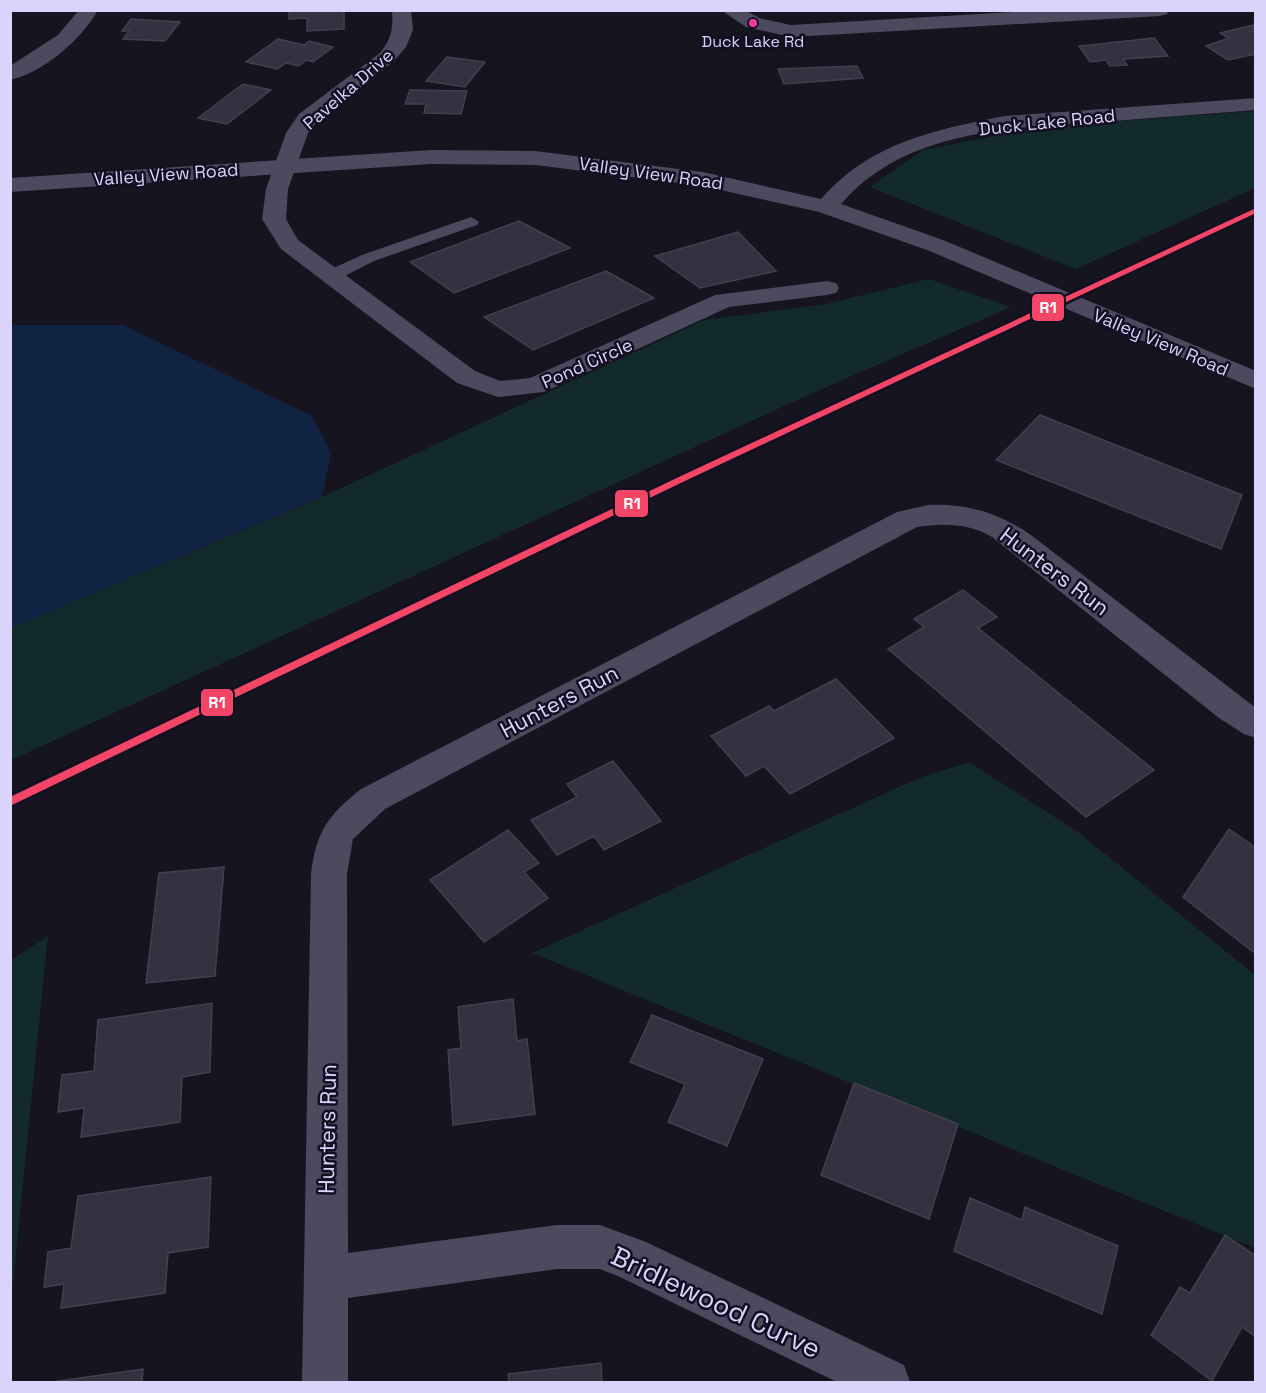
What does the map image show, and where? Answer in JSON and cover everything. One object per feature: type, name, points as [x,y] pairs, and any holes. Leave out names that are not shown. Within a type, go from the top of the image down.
[{"type":"street","points":[[10,74],[64,40],[86,18],[89,10]]},
{"type":"street","name":"Pavelka Drive","points":[[284,165],[297,133],[307,119],[387,57],[399,43],[403,30],[401,10]]},
{"type":"street","points":[[730,10],[747,27],[791,31],[1160,10]]},
{"type":"street","name":"Duck Lake Road","points":[[826,207],[851,180],[882,158],[920,142],[967,130],[1005,122],[1256,104]]},
{"type":"street","name":"Valley View Road","points":[[10,185],[431,157],[535,158],[703,179],[826,207],[935,245],[1256,381]]},
{"type":"street","name":"Pond Circle","points":[[284,165],[277,189],[274,219],[289,244],[466,377],[498,389],[535,386],[724,300],[827,288]]},
{"type":"street","name":"Hunters Run","points":[[325,1383],[329,874],[332,843],[347,819],[373,800],[907,519],[927,514],[964,517],[992,524],[1002,530],[1231,709],[1256,725]]},
{"type":"street","name":"Bridlewood Curve","points":[[325,1279],[557,1247],[600,1248],[630,1258],[887,1383]]},
{"type":"lane","points":[[331,276],[368,258],[471,222]]},
{"type":"green space","points":[[1255,111],[1255,188],[1076,269],[870,187],[923,150],[1041,127]]},
{"type":"green space","points":[[929,279],[1011,307],[815,392],[11,760],[10,628],[322,497],[704,320],[826,304]]},
{"type":"green space","points":[[969,762],[1078,832],[1255,975],[1255,1248],[532,953],[919,778]]},
{"type":"green space","points":[[48,936],[11,1303],[11,960]]},
{"type":"water","points":[[11,325],[123,325],[312,416],[331,453],[322,497],[11,628]]},
{"type":"building","points":[[289,10],[344,10],[344,29],[307,31],[307,18],[289,19]]},
{"type":"building","points":[[131,19],[180,22],[165,41],[123,39],[129,31],[122,31]]},
{"type":"building","points":[[1254,25],[1256,54],[1228,60],[1206,46],[1229,38],[1220,33]]},
{"type":"building","points":[[1154,38],[1168,56],[1123,59],[1127,65],[1110,66],[1106,60],[1090,62],[1079,46]]},
{"type":"building","points":[[278,39],[304,45],[309,41],[333,47],[313,62],[306,60],[299,66],[286,63],[277,69],[246,62]]},
{"type":"building","points":[[447,57],[485,62],[465,87],[426,81]]},
{"type":"building","points":[[857,66],[863,78],[784,84],[778,69]]},
{"type":"building","points":[[243,84],[271,90],[227,124],[198,118]]},
{"type":"building","points":[[410,90],[467,91],[461,114],[424,113],[426,104],[405,104]]},
{"type":"building","points":[[519,221],[570,248],[454,293],[410,262]]},
{"type":"building","points":[[738,232],[776,271],[700,288],[655,256]]},
{"type":"building","points":[[606,271],[654,298],[533,350],[484,317]]},
{"type":"building","points":[[1040,415],[1242,495],[1221,549],[996,460]]},
{"type":"building","points":[[963,590],[997,617],[978,628],[1154,770],[1086,817],[888,649],[924,627],[914,619]]},
{"type":"building","points":[[836,679],[894,738],[790,794],[764,766],[746,776],[711,736],[769,706],[774,711]]},
{"type":"building","points":[[613,761],[661,821],[604,850],[594,836],[557,855],[531,820],[577,797],[567,784]]},
{"type":"building","points":[[1229,829],[1256,848],[1256,954],[1183,897]]},
{"type":"building","points":[[508,830],[539,863],[524,872],[548,898],[484,942],[430,880]]},
{"type":"building","points":[[224,867],[215,976],[146,983],[159,873]]},
{"type":"building","points":[[513,999],[517,1041],[527,1039],[535,1114],[453,1125],[448,1050],[461,1048],[458,1007]]},
{"type":"building","points":[[212,1003],[210,1072],[182,1077],[180,1122],[81,1137],[84,1108],[58,1112],[62,1075],[94,1071],[98,1020]]},
{"type":"building","points":[[652,1015],[763,1059],[727,1146],[668,1122],[685,1084],[630,1062]]},
{"type":"building","points":[[854,1083],[958,1124],[929,1219],[821,1175]]},
{"type":"building","points":[[211,1177],[208,1247],[168,1253],[165,1293],[61,1308],[64,1284],[44,1287],[48,1252],[71,1248],[78,1196]]},
{"type":"building","points":[[970,1198],[1022,1220],[1025,1207],[1118,1246],[1102,1314],[954,1251]]},
{"type":"building","points":[[1225,1235],[1256,1256],[1256,1337],[1242,1327],[1212,1381],[1151,1335],[1180,1287],[1190,1293]]},
{"type":"building","points":[[601,1363],[602,1382],[509,1382],[508,1374]]},
{"type":"building","points":[[143,1369],[142,1382],[51,1382]]},
{"type":"transit line","name":"R1","points":[[10,802],[684,478],[1256,210]]},
{"type":"place","name":"Duck Lake Rd","points":[[753,23]]}]
